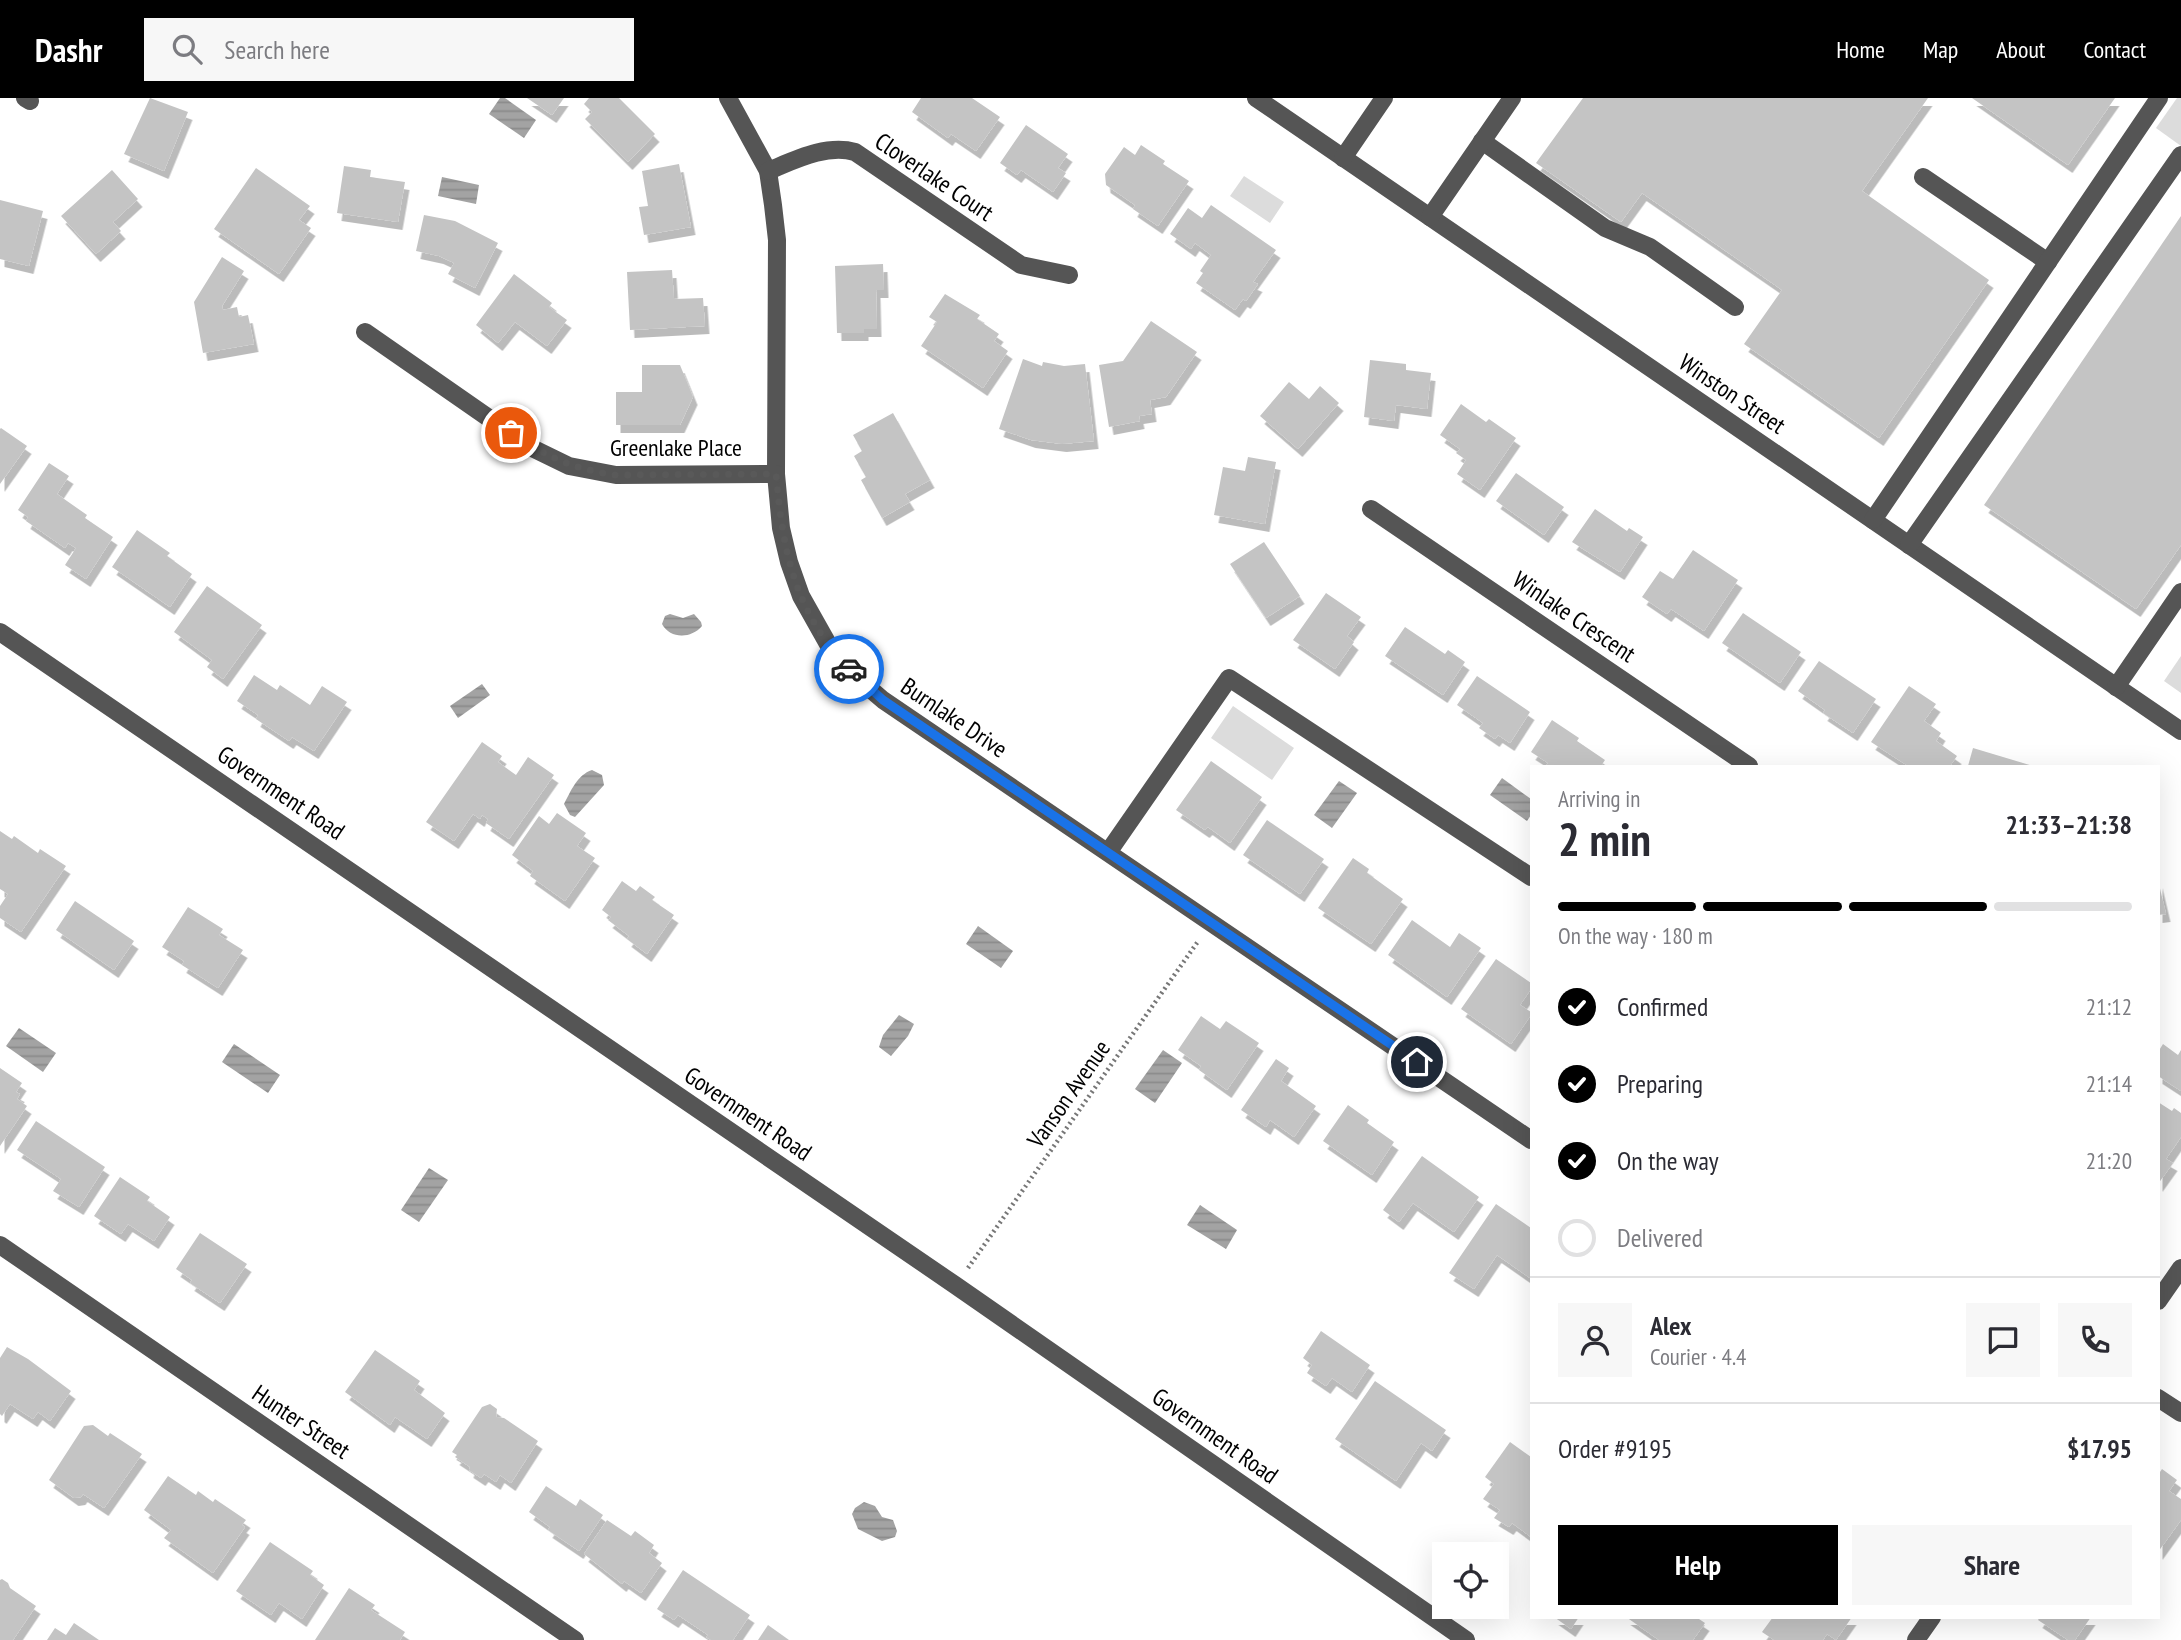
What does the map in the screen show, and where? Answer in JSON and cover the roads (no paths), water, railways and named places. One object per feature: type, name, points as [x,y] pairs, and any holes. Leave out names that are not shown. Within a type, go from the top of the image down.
[{"type":"street","name":"Burnlake Drive","points":[[728,98],[768,171],[777,240],[776,474],[781,528],[800,596],[828,645],[845,665],[883,700],[1530,1139]]},
{"type":"street","name":"Winston Street","points":[[1256,98],[2181,731]]},
{"type":"street","points":[[1343,158],[1384,98]]},
{"type":"street","points":[[1430,217],[1513,98]]},
{"type":"street","points":[[1872,520],[2159,98]]},
{"type":"street","points":[[1482,141],[1605,228],[1650,247],[1735,307]]},
{"type":"street","name":"Cloverlake Court","points":[[768,171],[836,148],[855,152],[1021,265],[1069,275]]},
{"type":"street","points":[[1909,545],[2181,155]]},
{"type":"street","points":[[1923,177],[2048,262]]},
{"type":"street","name":"Greenlake Place","points":[[365,332],[532,448],[569,466],[616,475],[776,474]]},
{"type":"street","name":"Winlake Crescent","points":[[1371,509],[1748,765]]},
{"type":"street","points":[[2116,687],[2181,592]]},
{"type":"street","name":"Government Road","points":[[0,632],[955,1286],[1466,1640]]},
{"type":"street","points":[[1108,851],[1229,678],[1530,876]]},
{"type":"street","name":"Hunter Street","points":[[0,1245],[575,1640]]},
{"type":"street","points":[[2160,1297],[2181,1268]]},
{"type":"street","points":[[2160,1399],[2181,1413]]},
{"type":"street","points":[[1916,1640],[1931,1619]]}]
